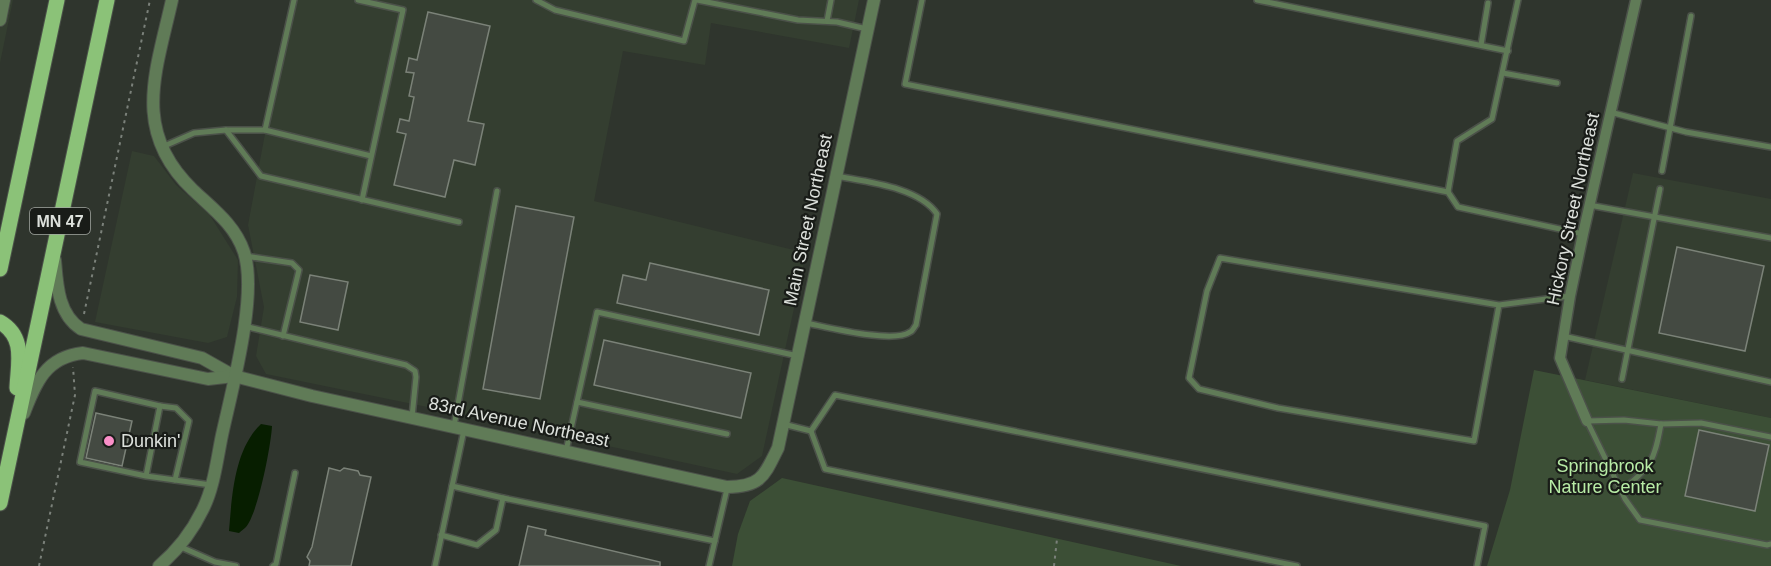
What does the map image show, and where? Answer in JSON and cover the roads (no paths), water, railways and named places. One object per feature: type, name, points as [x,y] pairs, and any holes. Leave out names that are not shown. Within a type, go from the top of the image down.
[{"type":"main road","name":"MN 47","points":[[0,269],[57,0]]},
{"type":"main road","name":"MN 47","points":[[0,503],[107,0]]},
{"type":"main road","points":[[0,322],[16,336],[19,348],[13,442]]},
{"type":"street","points":[[0,20],[4,0]]},
{"type":"street","points":[[159,566],[181,547],[204,507],[211,485],[234,376],[249,287],[248,268],[236,234],[222,215],[186,183],[168,160],[156,133],[153,88],[172,0]]},
{"type":"street","name":"Main Street Northeast","points":[[778,448],[874,0]]},
{"type":"street","name":"Hickory Street Northeast","points":[[1587,421],[1560,358],[1589,205],[1636,0]]},
{"type":"street","name":"83rd Avenue Northeast","points":[[54,251],[58,288],[65,314],[77,322],[81,329],[202,358],[234,376],[312,396],[727,487],[745,487],[758,481],[778,448]]},
{"type":"street","name":"83rd Avenue Northeast","points":[[13,442],[36,383],[46,369],[57,361],[75,354],[83,353],[208,379],[234,376]]},
{"type":"lane","points":[[265,130],[294,0]]},
{"type":"lane","points":[[358,0],[403,10],[362,200]]},
{"type":"lane","points":[[538,0],[555,10],[684,41],[696,0],[798,20],[827,21],[867,29]]},
{"type":"lane","points":[[827,21],[831,0]]},
{"type":"lane","points":[[922,0],[905,84],[1448,192]]},
{"type":"lane","points":[[1257,0],[1508,51]]},
{"type":"lane","points":[[1518,0],[1492,119],[1457,141],[1448,192],[1458,207],[1583,234]]},
{"type":"lane","points":[[1481,45],[1488,3]]},
{"type":"lane","points":[[1662,171],[1691,16]]},
{"type":"lane","points":[[1503,73],[1557,83]]},
{"type":"lane","points":[[1610,112],[1669,128],[1771,147]]},
{"type":"lane","points":[[226,130],[261,176],[459,222]]},
{"type":"lane","points":[[161,148],[194,133],[265,130],[371,156]]},
{"type":"lane","points":[[805,322],[845,332],[893,337],[910,332],[916,325],[937,214],[933,208],[918,197],[877,184],[836,176]]},
{"type":"lane","points":[[1622,379],[1660,189]]},
{"type":"lane","points":[[435,566],[452,486],[459,427],[497,191]]},
{"type":"lane","points":[[1589,205],[1771,238]]},
{"type":"lane","points":[[245,256],[292,263],[299,270],[283,336]]},
{"type":"lane","points":[[1499,305],[1474,441],[1278,408],[1199,389],[1189,378],[1207,291],[1220,258],[1499,305],[1570,296]]},
{"type":"lane","points":[[566,451],[597,312],[798,356]]},
{"type":"lane","points":[[243,326],[406,365],[415,371],[416,377],[412,417]]},
{"type":"lane","points":[[1563,336],[1771,382]]},
{"type":"lane","points":[[175,480],[189,420],[176,408],[95,391],[80,462],[146,476],[211,485]]},
{"type":"lane","points":[[811,431],[835,395],[1323,493],[1485,526],[1477,566]]},
{"type":"lane","points":[[577,402],[727,434]]},
{"type":"lane","points":[[146,476],[160,406]]},
{"type":"lane","points":[[1771,437],[1701,423],[1587,421],[1621,491],[1641,520],[1702,534],[1771,544]]},
{"type":"lane","points":[[783,424],[811,431]]},
{"type":"lane","points":[[1621,491],[1649,465],[1656,450],[1661,424]]},
{"type":"lane","points":[[811,431],[825,469],[1297,566]]},
{"type":"lane","points":[[273,566],[276,564],[295,473]]},
{"type":"lane","points":[[452,486],[716,541]]},
{"type":"lane","points":[[709,566],[727,487]]},
{"type":"lane","points":[[441,535],[477,545],[496,530],[503,498]]},
{"type":"lane","points":[[181,547],[215,562],[236,566]]},
{"type":"place","name":"Dunkin'","points":[[109,441]]},
{"type":"park label","name":"Springbrook Nature Center","points":[[1605,476]]}]
